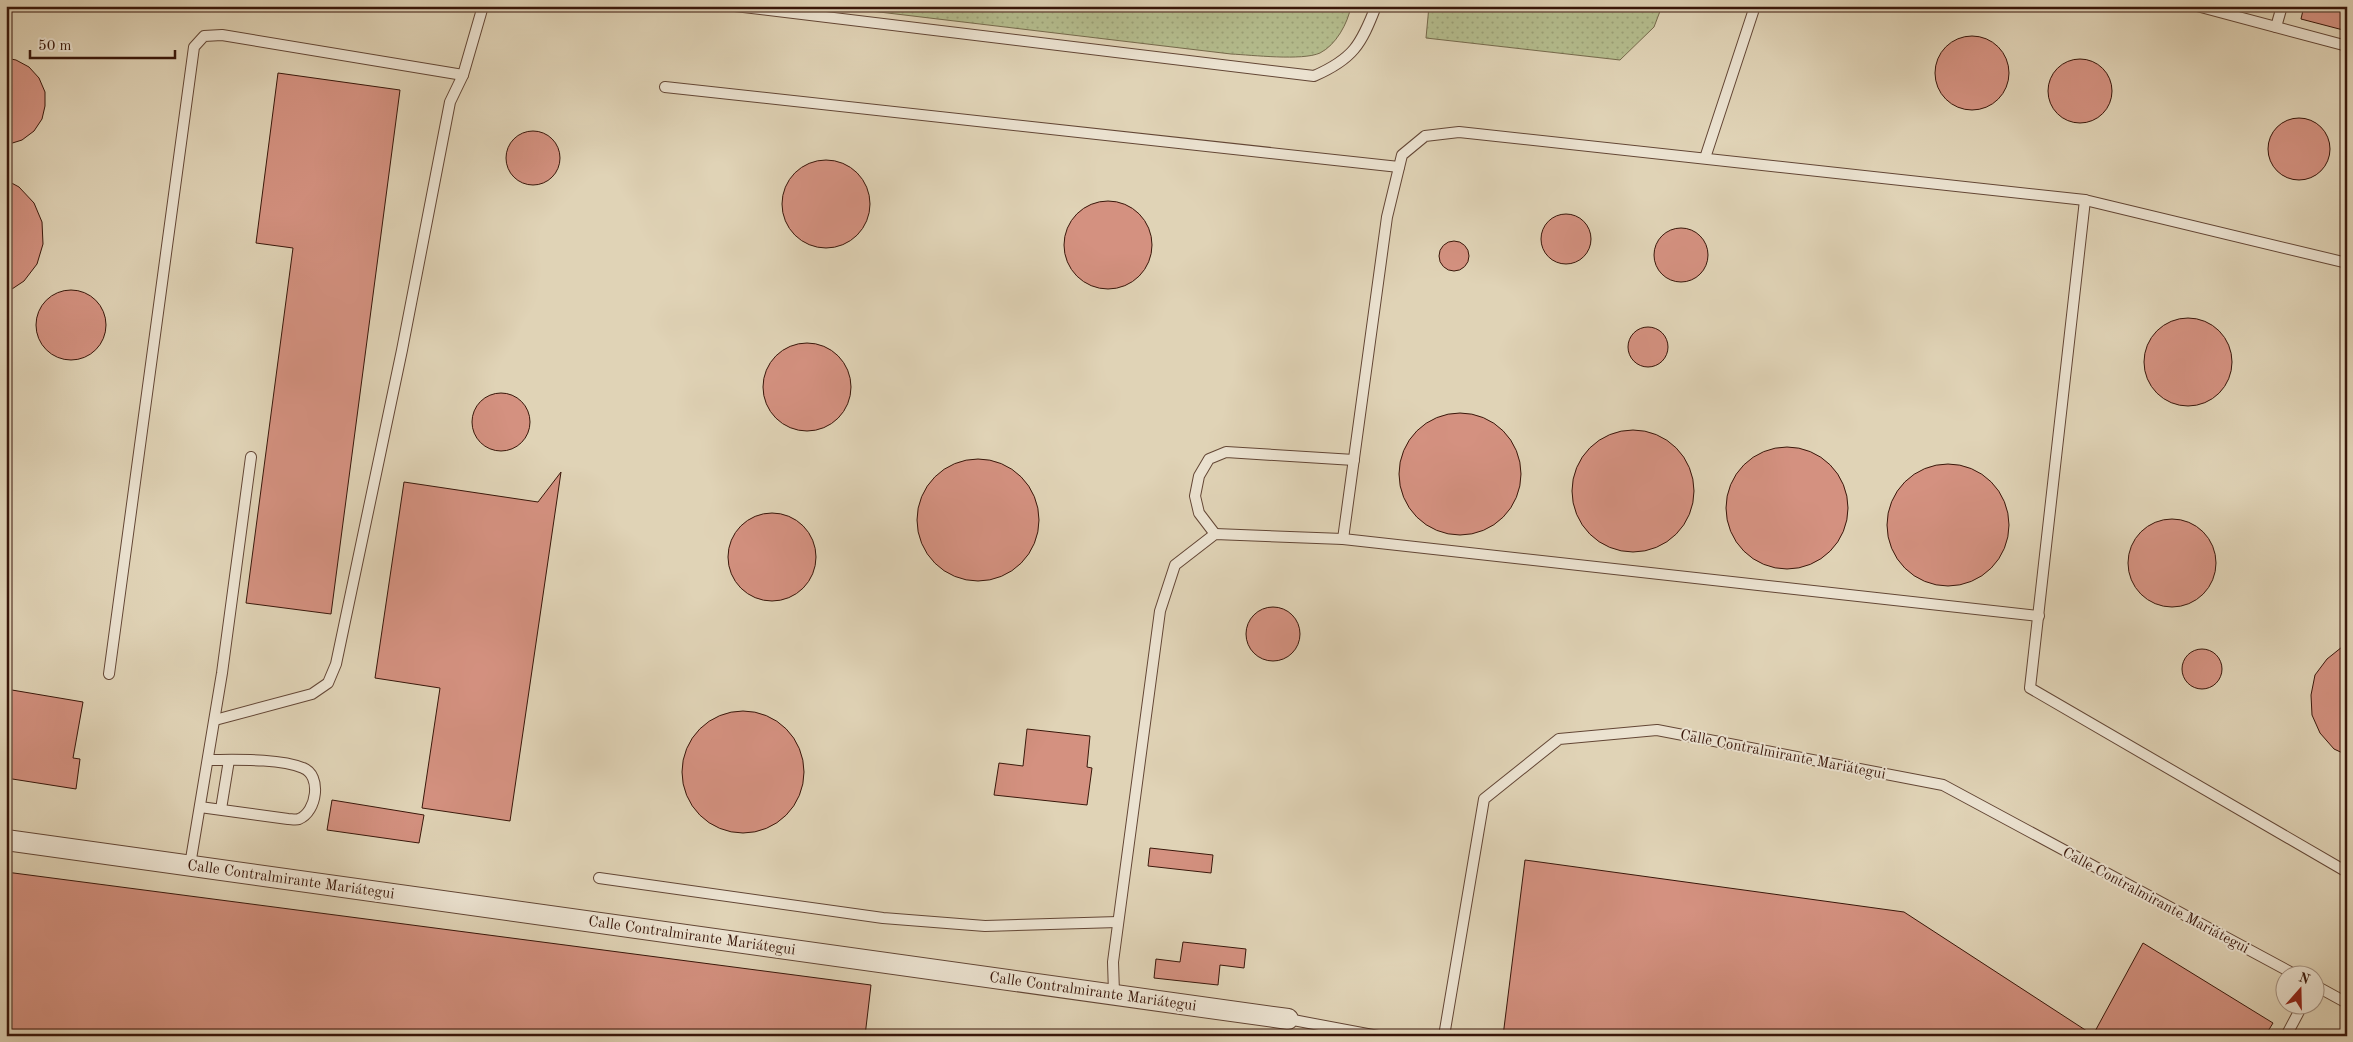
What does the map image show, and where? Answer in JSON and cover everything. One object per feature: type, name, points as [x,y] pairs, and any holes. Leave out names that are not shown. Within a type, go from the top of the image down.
[{"type":"street","name":"Calle Contralmirante Mariátegui","points":[[6,840],[1114,993],[1288,1019]]},
{"type":"lane","points":[[215,720],[312,694],[328,683],[336,664],[402,350],[450,102],[463,75],[483,6]]},
{"type":"lane","points":[[735,6],[1314,76],[1341,62],[1356,50],[1366,32],[1376,6]]},
{"type":"lane","points":[[1705,158],[1755,6]]},
{"type":"lane","points":[[2197,6],[2347,46]]},
{"type":"lane","points":[[2276,27],[2282,6]]},
{"type":"lane","points":[[109,674],[194,46],[204,36],[222,35],[463,75]]},
{"type":"lane","points":[[664,87],[1399,168]]},
{"type":"lane","points":[[1343,540],[1387,217],[1402,155],[1425,136],[1459,132],[2085,200],[2347,263]]},
{"type":"lane","points":[[2085,200],[2030,688],[2347,872]]},
{"type":"lane","points":[[1215,534],[1199,513],[1195,496],[1199,476],[1209,459],[1226,452],[1354,460]]},
{"type":"lane","points":[[190,864],[215,720],[251,457]]},
{"type":"lane","points":[[1114,993],[1113,962],[1160,611],[1175,564],[1215,534],[1343,540],[2039,616]]},
{"type":"lane","name":"Calle Contralmirante Mariátegui","points":[[1444,1036],[1484,799],[1559,739],[1657,730],[1943,785],[2276,964]]},
{"type":"lane","points":[[200,807],[288,819],[300,818],[309,812],[314,798],[315,784],[311,773],[303,768],[266,761],[208,760]]},
{"type":"lane","points":[[221,809],[229,760]]},
{"type":"lane","points":[[599,878],[882,918],[985,926],[1118,922]]},
{"type":"lane","points":[[2326,991],[2347,1003]]},
{"type":"lane","points":[[2286,1036],[2298,1014]]},
{"type":"lane","name":"Calle Contralmirante Mariátegui","points":[[1288,1019],[1378,1036]]},
{"type":"green space","points":[[829,6],[1351,6],[1340,33],[1331,45],[1320,53],[1301,57],[1289,57],[1231,54]]},
{"type":"green space","points":[[1429,6],[1662,6],[1654,27],[1620,60],[1426,38]]},
{"type":"building","points":[[2304,6],[2347,6],[2347,31],[2301,19]]},
{"type":"building","points":[[1972,36],[1993,42],[2003,52],[2009,73],[2003,94],[1993,104],[1972,110],[1951,104],[1941,94],[1935,73],[1941,52],[1951,42]]},
{"type":"building","points":[[6,58],[16,60],[29,67],[39,78],[45,92],[45,106],[42,119],[34,131],[22,140],[6,145]]},
{"type":"building","points":[[2080,59],[2098,65],[2106,73],[2112,91],[2106,109],[2098,117],[2080,123],[2062,117],[2054,109],[2048,91],[2054,73],[2062,65]]},
{"type":"building","points":[[278,73],[400,90],[331,614],[246,603],[293,248],[256,243]]},
{"type":"building","points":[[2299,118],[2311,121],[2321,127],[2327,137],[2330,149],[2327,161],[2321,171],[2311,177],[2299,180],[2287,177],[2277,171],[2271,161],[2268,149],[2271,137],[2277,127],[2287,121]]},
{"type":"building","points":[[528,131],[538,131],[548,135],[556,143],[560,158],[556,173],[548,181],[538,185],[528,185],[518,181],[510,173],[506,163],[506,153],[510,143],[518,135]]},
{"type":"building","points":[[826,160],[843,164],[857,173],[866,187],[870,204],[866,221],[857,235],[843,244],[826,248],[809,244],[795,235],[786,221],[782,204],[786,187],[795,173],[809,164]]},
{"type":"building","points":[[6,180],[19,187],[34,203],[42,222],[43,244],[37,264],[24,281],[6,293]]},
{"type":"building","points":[[1108,201],[1125,205],[1139,214],[1148,228],[1152,245],[1148,262],[1139,276],[1125,285],[1108,289],[1091,285],[1077,276],[1068,262],[1064,245],[1068,228],[1077,214],[1091,205]]},
{"type":"building","points":[[1561,214],[1571,214],[1584,221],[1591,234],[1591,244],[1584,257],[1571,264],[1561,264],[1552,260],[1545,253],[1541,244],[1541,234],[1545,225],[1552,218]]},
{"type":"building","points":[[1676,228],[1686,228],[1696,232],[1704,240],[1708,255],[1704,270],[1696,278],[1686,282],[1676,282],[1666,278],[1658,270],[1654,260],[1654,250],[1658,240],[1666,232]]},
{"type":"building","points":[[1454,241],[1465,245],[1469,256],[1465,267],[1454,271],[1443,267],[1439,256],[1443,245]]},
{"type":"building","points":[[64,290],[78,290],[91,296],[100,305],[106,318],[104,338],[96,350],[78,360],[64,360],[51,354],[42,345],[36,332],[36,318],[42,305],[51,296]]},
{"type":"building","points":[[2188,318],[2205,322],[2219,331],[2228,345],[2232,362],[2228,379],[2219,393],[2205,402],[2188,406],[2171,402],[2157,393],[2148,379],[2144,362],[2148,345],[2157,331],[2171,322]]},
{"type":"building","points":[[1648,327],[1662,333],[1668,347],[1662,361],[1648,367],[1634,361],[1628,347],[1634,333]]},
{"type":"building","points":[[807,343],[824,347],[838,356],[847,370],[851,387],[847,404],[838,418],[824,427],[807,431],[790,427],[776,418],[767,404],[763,387],[767,370],[776,356],[790,347]]},
{"type":"building","points":[[495,393],[507,393],[522,401],[530,416],[530,428],[522,443],[507,451],[495,451],[480,443],[472,428],[472,416],[480,401]]},
{"type":"building","points":[[1460,413],[1483,417],[1503,431],[1517,451],[1521,474],[1517,497],[1503,517],[1483,531],[1460,535],[1437,531],[1417,517],[1403,497],[1399,474],[1403,451],[1417,431],[1437,417]]},
{"type":"building","points":[[1633,430],[1656,434],[1676,448],[1690,468],[1694,491],[1690,514],[1676,534],[1656,548],[1633,552],[1610,548],[1590,534],[1576,514],[1572,491],[1576,468],[1590,448],[1610,434]]},
{"type":"building","points":[[1787,447],[1810,451],[1830,465],[1844,485],[1848,508],[1844,531],[1830,551],[1810,565],[1787,569],[1764,565],[1744,551],[1730,531],[1726,508],[1730,485],[1744,465],[1764,451]]},
{"type":"building","points":[[978,459],[1001,463],[1021,477],[1035,497],[1039,520],[1035,543],[1021,563],[1001,577],[978,581],[955,577],[935,563],[921,543],[917,520],[921,497],[935,477],[955,463]]},
{"type":"building","points":[[1948,464],[1971,468],[1991,482],[2005,502],[2009,525],[2005,548],[1991,568],[1971,582],[1948,586],[1925,582],[1905,568],[1891,548],[1887,525],[1891,502],[1905,482],[1925,468]]},
{"type":"building","points":[[561,472],[510,821],[422,808],[440,688],[375,678],[404,482],[538,502]]},
{"type":"building","points":[[772,513],[789,517],[803,526],[812,540],[816,557],[812,574],[803,588],[789,597],[772,601],[755,597],[741,588],[732,574],[728,557],[732,540],[741,526],[755,517]]},
{"type":"building","points":[[2172,519],[2189,523],[2203,532],[2212,546],[2216,563],[2212,580],[2203,594],[2189,603],[2172,607],[2155,603],[2141,594],[2132,580],[2128,563],[2132,546],[2141,532],[2155,523]]},
{"type":"building","points":[[1268,607],[1278,607],[1288,611],[1296,619],[1300,634],[1296,649],[1288,657],[1278,661],[1268,661],[1258,657],[1250,649],[1246,639],[1246,629],[1250,619],[1258,611]]},
{"type":"building","points":[[2347,643],[2347,755],[2334,749],[2320,733],[2312,715],[2311,695],[2315,675],[2327,659]]},
{"type":"building","points":[[2202,649],[2216,655],[2222,669],[2216,683],[2202,689],[2188,683],[2182,669],[2188,655]]},
{"type":"building","points":[[6,689],[83,702],[73,758],[80,759],[76,789],[6,778]]},
{"type":"building","points":[[743,711],[766,715],[786,729],[800,749],[804,772],[800,795],[786,815],[766,829],[743,833],[720,829],[700,815],[686,795],[682,772],[686,749],[700,729],[720,715]]},
{"type":"building","points":[[1027,729],[1090,736],[1087,767],[1092,768],[1087,805],[994,795],[999,763],[1023,766]]},
{"type":"building","points":[[332,800],[424,815],[419,843],[327,830]]},
{"type":"building","points":[[1150,848],[1213,855],[1211,873],[1148,866]]},
{"type":"building","points":[[1525,860],[1904,912],[2093,1035],[2143,943],[2273,1023],[2265,1036],[1503,1036]]},
{"type":"building","points":[[6,872],[871,985],[865,1036],[6,1036]]},
{"type":"building","points":[[1183,942],[1246,949],[1244,968],[1220,965],[1218,985],[1154,978],[1156,959],[1180,962]]}]
